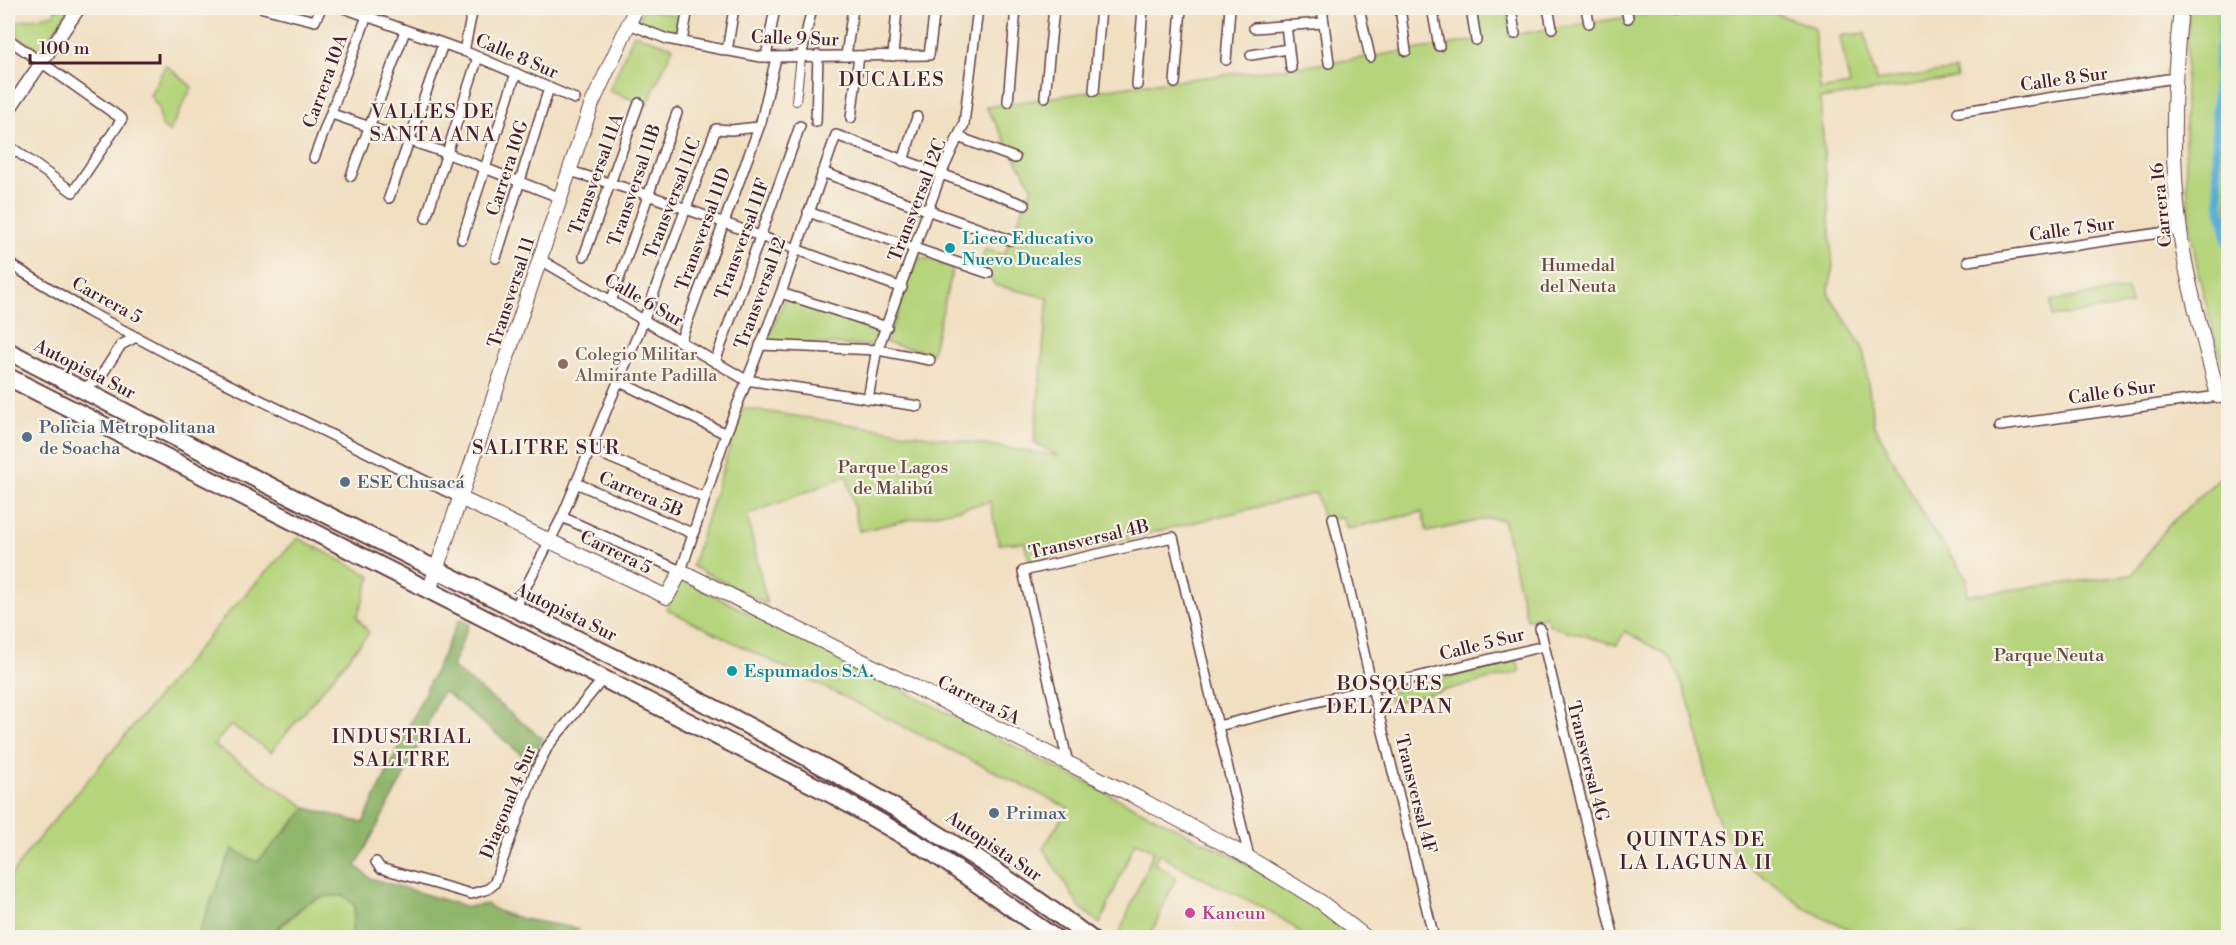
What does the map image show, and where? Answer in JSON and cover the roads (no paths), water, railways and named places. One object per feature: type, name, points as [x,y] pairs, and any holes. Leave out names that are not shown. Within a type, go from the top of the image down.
[{"type":"highway","name":"Autopista Sur","points":[[8,351],[437,570],[687,694],[884,798],[1002,873],[1080,934]]},
{"type":"highway","points":[[8,377],[833,795],[892,827],[989,890],[1055,938]]},
{"type":"main road","name":"Transversal 11","points":[[429,591],[462,499],[591,106],[636,8]]},
{"type":"main road","name":"Carrera 16","points":[[2181,8],[2174,78],[2174,155],[2180,230],[2223,395]]},
{"type":"main road","name":"Carrera 5","points":[[462,499],[667,597]]},
{"type":"main road","name":"Transversal 12","points":[[667,597],[681,571]]},
{"type":"main road","name":"Carrera 5A","points":[[681,571],[1068,763],[1249,857],[1312,896],[1367,938]]},
{"type":"street","points":[[8,111],[79,8]]},
{"type":"street","points":[[263,8],[315,21],[321,8]]},
{"type":"street","name":"Calle 8 Sur","points":[[344,8],[464,51],[575,99]]},
{"type":"street","points":[[464,51],[473,8]]},
{"type":"street","points":[[682,42],[688,8]]},
{"type":"street","points":[[727,51],[734,8]]},
{"type":"street","name":"Transversal 11D","points":[[680,342],[758,127],[771,58],[775,8]]},
{"type":"street","points":[[796,100],[801,57],[812,8]]},
{"type":"street","points":[[846,56],[853,8]]},
{"type":"street","points":[[894,56],[897,8]]},
{"type":"street","name":"Calle 9 Sur","points":[[628,24],[682,42],[771,58],[929,55],[935,8]]},
{"type":"street","name":"Transversal 12C","points":[[868,399],[878,350],[968,105],[978,8]]},
{"type":"street","points":[[1008,102],[1016,8]]},
{"type":"street","points":[[1045,97],[1054,8]]},
{"type":"street","points":[[1094,91],[1101,8]]},
{"type":"street","points":[[1137,85],[1143,8]]},
{"type":"street","points":[[1175,83],[1181,8]]},
{"type":"street","points":[[1226,60],[1230,8]]},
{"type":"street","points":[[1322,8],[1329,63]]},
{"type":"street","points":[[1359,8],[1370,57]]},
{"type":"street","points":[[1400,8],[1406,51]]},
{"type":"street","points":[[1432,8],[1439,46]]},
{"type":"street","points":[[1470,8],[1476,40]]},
{"type":"street","points":[[1511,8],[1515,34]]},
{"type":"street","points":[[1548,8],[1552,28]]},
{"type":"street","points":[[1586,8],[1589,23]]},
{"type":"street","points":[[1626,8],[1628,18]]},
{"type":"street","name":"Carrera 10A","points":[[314,158],[367,16]]},
{"type":"street","points":[[1254,28],[1324,23]]},
{"type":"street","points":[[1286,26],[1291,68]]},
{"type":"street","points":[[351,176],[405,31]]},
{"type":"street","points":[[8,39],[122,119],[73,192],[8,145]]},
{"type":"street","points":[[389,198],[443,44]]},
{"type":"street","points":[[1251,55],[1288,50]]},
{"type":"street","points":[[816,122],[818,56]]},
{"type":"street","points":[[851,118],[859,56]]},
{"type":"street","points":[[426,218],[478,57]]},
{"type":"street","points":[[462,239],[516,73]]},
{"type":"street","name":"Calle 8 Sur","points":[[1958,112],[2174,78]]},
{"type":"street","name":"Carrera 10G","points":[[495,258],[549,88]]},
{"type":"street","name":"Transversal 11A","points":[[584,256],[639,104]]},
{"type":"street","name":"Transversal 11B","points":[[611,302],[677,113]]},
{"type":"street","points":[[332,114],[446,153],[561,198]]},
{"type":"street","points":[[916,117],[903,161],[1025,205]]},
{"type":"street","name":"Transversal 11F","points":[[716,362],[800,126]]},
{"type":"street","name":"Transversal 11C","points":[[515,608],[562,517],[643,322],[716,129],[758,127]]},
{"type":"street","name":"Transversal 12","points":[[681,571],[726,434],[781,293],[836,135],[903,161]]},
{"type":"street","points":[[958,137],[1015,158]]},
{"type":"street","points":[[570,171],[648,195],[902,288]]},
{"type":"street","points":[[822,172],[1010,240]]},
{"type":"street","points":[[808,212],[988,273]]},
{"type":"street","name":"Calle 7 Sur","points":[[1968,261],[2180,230]]},
{"type":"street","name":"Calle 6 Sur","points":[[541,260],[643,322],[746,380],[918,406]]},
{"type":"street","name":"Carrera 5","points":[[8,263],[182,361],[462,499]]},
{"type":"street","points":[[781,293],[887,327]]},
{"type":"street","points":[[82,390],[99,379],[121,345],[136,336]]},
{"type":"street","points":[[760,345],[878,350],[930,360]]},
{"type":"street","points":[[618,381],[726,434]]},
{"type":"street","name":"Calle 6 Sur","points":[[2000,426],[2223,395]]},
{"type":"street","points":[[590,449],[705,498]]},
{"type":"street","name":"Carrera 5B","points":[[576,483],[694,534]]},
{"type":"street","name":"Carrera 5A","points":[[562,517],[681,571]]},
{"type":"street","name":"Transversal 4F","points":[[1334,518],[1372,687],[1434,938]]},
{"type":"street","name":"Transversal 4B","points":[[1068,763],[1023,572],[1173,537],[1249,857]]},
{"type":"street","name":"Transversal 4G","points":[[1540,628],[1614,938]]},
{"type":"street","name":"Calle 5 Sur","points":[[1218,726],[1544,646]]},
{"type":"street","name":"Diagonal 4 Sur","points":[[376,861],[381,868],[471,894],[488,890],[494,884],[545,752],[603,679]]},
{"type":"waterway","points":[[2224,8],[2218,66],[2216,156],[2222,215],[2228,244]]},
{"type":"place","name":"Liceo Educativo Nuevo Ducales","points":[[950,248]]},
{"type":"place","name":"Colegio Militar Almirante Padilla","points":[[563,364]]},
{"type":"place","name":"Policia Metropolitana de Soacha","points":[[27,437]]},
{"type":"place","name":"ESE Chusacá","points":[[345,482]]},
{"type":"place","name":"Espumados S.A.","points":[[732,671]]},
{"type":"place","name":"Primax","points":[[994,813]]},
{"type":"place","name":"Kancun","points":[[1190,913]]},
{"type":"district","name":"DUCALES","points":[[892,79]]},
{"type":"district","name":"VALLES DE SANTA ANA","points":[[433,122]]},
{"type":"district","name":"SALITRE SUR","points":[[546,447]]},
{"type":"district","name":"BOSQUES DEL ZAPAN","points":[[1390,694]]},
{"type":"district","name":"INDUSTRIAL SALITRE","points":[[402,748]]},
{"type":"district","name":"QUINTAS DE LA LAGUNA II","points":[[1696,850]]},
{"type":"park label","name":"Humedal del Neuta","points":[[1578,275]]},
{"type":"park label","name":"Parque Lagos de Malibú","points":[[893,477]]},
{"type":"park label","name":"Parque Neuta","points":[[2049,655]]}]
